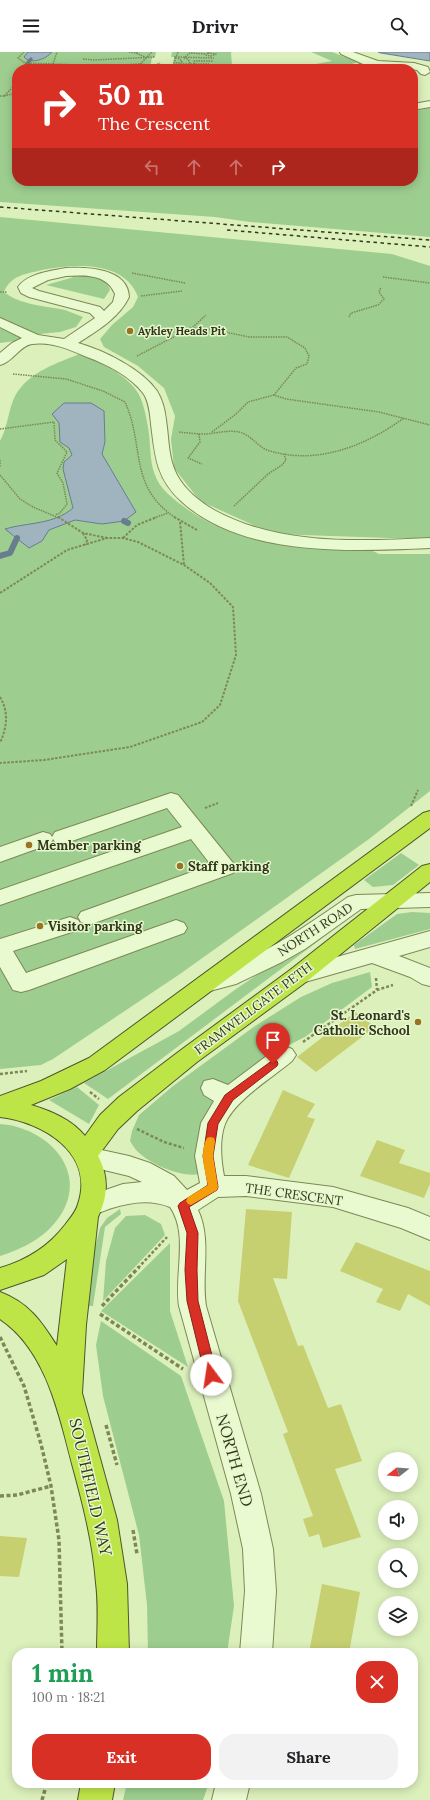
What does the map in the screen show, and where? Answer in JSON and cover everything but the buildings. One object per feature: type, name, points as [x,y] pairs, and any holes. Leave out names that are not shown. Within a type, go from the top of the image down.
[{"type":"highway","points":[[0,1106],[37,1094],[74,1077],[97,1064],[206,984],[423,814]]},
{"type":"highway","name":"FRAMWELLGATE PETH","points":[[87,1156],[117,1113],[189,1056],[298,976],[430,871]]},
{"type":"highway","points":[[0,1106],[32,1114],[54,1124],[74,1139],[87,1156]]},
{"type":"highway","name":"SOUTHFIELD WAY","points":[[68,1394],[72,1326],[93,1178],[92,1167],[87,1156]]},
{"type":"highway","points":[[0,1279],[18,1274],[36,1266],[53,1255],[68,1240],[88,1211]]},
{"type":"highway","name":"SOUTHFIELD WAY","points":[[0,1304],[18,1316],[31,1328],[53,1364],[68,1394],[102,1520],[112,1584],[113,1648]]},
{"type":"highway","points":[[95,1800],[97,1788]]},
{"type":"street","points":[[345,52],[365,61],[378,64]]},
{"type":"street","points":[[67,344],[104,319],[118,306],[122,298],[114,280],[100,273],[78,272],[53,275],[34,280],[25,287],[26,290],[34,294],[95,310],[104,319]]},
{"type":"street","points":[[0,322],[35,339]]},
{"type":"street","points":[[0,361],[21,343],[35,339],[49,339],[67,344],[116,365],[139,381],[149,390],[155,402],[158,416],[161,450],[166,472],[173,484],[188,500],[204,511],[226,522],[270,537],[305,542],[389,544],[430,543]]},
{"type":"street","points":[[0,855],[171,800],[225,868],[80,921],[0,947],[21,984],[176,928]]},
{"type":"street","points":[[0,898],[195,830]]},
{"type":"street","name":"NORTH ROAD","points":[[206,984],[228,978],[274,956],[297,943],[350,905],[359,902],[430,900]]},
{"type":"street","points":[[298,976],[430,939]]},
{"type":"street","points":[[373,955],[418,970],[430,978]]},
{"type":"street","points":[[88,1211],[129,1194],[146,1191],[169,1194],[181,1202],[213,1187],[208,1156],[213,1123],[221,1093],[284,1055]]},
{"type":"street","name":"NORTH END","points":[[87,1156],[135,1166],[151,1173],[171,1188],[181,1202],[193,1233],[191,1270],[192,1301],[215,1390],[244,1486],[259,1554],[261,1618],[257,1648]]},
{"type":"street","name":"THE CRESCENT","points":[[213,1187],[246,1186],[333,1198],[408,1219],[430,1229]]},
{"type":"street","points":[[229,1800],[232,1788]]},
{"type":"path","points":[[24,52],[18,58],[28,63],[52,64],[57,52]]},
{"type":"path","points":[[129,52],[137,53],[146,58]]},
{"type":"path","points":[[83,59],[118,60],[146,58],[154,57],[152,52],[146,58],[140,64]]},
{"type":"path","points":[[178,52],[174,63],[194,64],[194,61],[196,60],[216,61]]},
{"type":"path","points":[[195,57],[197,53]]},
{"type":"path","points":[[185,57],[188,54],[206,54]]},
{"type":"path","points":[[175,57],[218,58]]},
{"type":"path","points":[[175,57],[182,61],[181,63]]},
{"type":"path","points":[[175,57],[188,59],[190,64]]},
{"type":"path","points":[[110,64],[118,60]]},
{"type":"path","points":[[4,96],[12,88]]},
{"type":"path","points":[[0,96],[12,94]]},
{"type":"path","points":[[100,273],[110,271],[130,272],[185,283]]},
{"type":"path","points":[[383,277],[396,277],[430,283]]},
{"type":"path","points":[[349,317],[351,313],[378,305],[384,299],[379,292],[381,287]]},
{"type":"path","points":[[122,298],[182,291]]},
{"type":"path","points":[[116,365],[139,355],[168,338],[194,328],[206,315]]},
{"type":"path","points":[[194,328],[210,329],[249,337],[287,337],[306,348],[309,356],[307,364],[296,368],[274,395]]},
{"type":"path","points":[[12,374],[66,379],[103,391],[125,402]]},
{"type":"path","points":[[210,433],[236,414],[248,402],[274,395],[286,399],[379,412],[430,425]]},
{"type":"path","points":[[180,432],[199,434],[225,430],[242,433],[257,441],[268,451],[310,456],[336,452],[375,438],[404,418]]},
{"type":"path","points":[[0,428],[54,422],[55,440],[67,452],[66,456],[58,464],[57,473],[63,483],[67,504],[60,513],[55,515]]},
{"type":"path","points":[[199,434],[200,442],[188,458],[202,464]]},
{"type":"path","points":[[226,522],[234,504],[268,474],[282,465],[286,460],[284,454]]},
{"type":"path","points":[[0,460],[0,467]]},
{"type":"path","points":[[0,475],[20,499],[33,507],[55,515],[83,533],[107,538],[123,538],[138,542],[184,565],[210,583],[233,607],[236,655],[220,705],[202,722],[130,747],[44,760],[0,763]]},
{"type":"path","points":[[123,538],[127,531],[133,527],[168,513]]},
{"type":"path","points":[[179,521],[184,565]]},
{"type":"path","points":[[83,533],[87,540],[86,545]]},
{"type":"path","points":[[0,593],[67,550],[107,538]]},
{"type":"path","points":[[0,698],[3,702],[6,716],[6,732],[0,743]]},
{"type":"path","points":[[418,790],[410,804],[423,814]]},
{"type":"path","points":[[284,1055],[378,990]]},
{"type":"path","points":[[95,1318],[96,1312],[169,1236],[168,1231]]},
{"type":"path","points":[[96,1312],[215,1390]]},
{"type":"path","points":[[2,1339],[24,1386],[41,1444],[50,1486],[59,1540],[62,1648]]},
{"type":"path","points":[[104,1420],[119,1472]]},
{"type":"path","points":[[0,1496],[17,1495],[50,1486]]},
{"type":"path","points":[[132,1524],[136,1539],[138,1562]]},
{"type":"path","points":[[42,1800],[46,1788]]},
{"type":"green space","points":[[0,52],[156,52],[155,57],[152,58],[151,64],[12,64],[12,186],[418,186],[418,111],[430,107],[430,237],[250,222],[215,217],[0,202]]},
{"type":"green space","points":[[172,52],[231,52],[232,64],[173,64],[174,57],[171,57]]},
{"type":"green space","points":[[311,52],[332,52],[358,62],[352,64],[316,64],[332,61]]},
{"type":"green space","points":[[0,217],[392,254],[430,266],[430,538],[273,534],[200,501],[174,468],[171,439],[175,416],[164,388],[138,366],[104,347],[100,339],[112,325],[133,307],[138,297],[131,285],[122,276],[97,267],[69,266],[42,270],[20,276],[7,286],[4,292],[18,300],[65,310],[83,317],[76,327],[60,332],[40,334],[22,340],[0,343]]},
{"type":"green space","points":[[74,277],[94,277],[107,282],[110,290],[104,299],[46,285]]},
{"type":"green space","points":[[82,353],[119,374],[136,390],[141,398],[145,413],[153,469],[157,480],[163,489],[171,496],[204,520],[249,538],[273,543],[322,548],[371,550],[379,554],[430,554],[430,791],[369,839],[180,974],[53,1059],[41,1065],[0,1069],[0,441],[5,430],[13,401],[21,387],[36,374],[54,364]]},
{"type":"green space","points":[[401,853],[419,865],[393,885],[373,887],[364,880]]},
{"type":"green space","points":[[355,908],[361,909],[108,1099],[84,1083],[179,1031],[236,989]]},
{"type":"green space","points":[[412,912],[430,913],[430,929],[355,949],[354,945],[397,914]]},
{"type":"green space","points":[[370,972],[372,987],[305,1037],[279,1050],[229,1086],[221,1084],[214,1079],[202,1087],[213,1097],[214,1107],[200,1174],[184,1174],[166,1169],[150,1161],[135,1149],[130,1141],[132,1131],[139,1115],[173,1086],[255,1026],[301,997],[332,983]]},
{"type":"green space","points":[[77,1087],[99,1105],[89,1124],[49,1100]]},
{"type":"green space","points":[[0,1124],[17,1127],[33,1133],[47,1142],[58,1154],[66,1167],[70,1183],[68,1199],[60,1216],[54,1224],[41,1236],[26,1246],[0,1256]]},
{"type":"green space","points":[[120,1209],[121,1214],[105,1227],[93,1306],[86,1306],[91,1264],[100,1228],[107,1218]]},
{"type":"green space","points":[[145,1215],[161,1224],[165,1235],[103,1301],[106,1261],[115,1228],[126,1216]]},
{"type":"green space","points":[[170,1243],[170,1311],[188,1367],[101,1311]]},
{"type":"green space","points":[[101,1321],[181,1376],[224,1501],[234,1606],[228,1648],[148,1648],[147,1605],[139,1535],[103,1396],[96,1345]]},
{"type":"green space","points":[[126,1788],[207,1788],[203,1800],[123,1800]]},
{"type":"water","points":[[28,52],[52,52],[42,59],[30,61],[24,57]]},
{"type":"water","points":[[378,52],[430,52],[430,61],[381,53]]},
{"type":"water","points":[[64,403],[91,403],[104,411],[105,442],[102,454],[136,512],[124,521],[102,524],[75,520],[49,530],[42,541],[29,548],[5,529],[49,520],[73,508],[63,469],[64,462],[72,455],[69,448],[60,442],[59,423],[52,414]]},
{"type":"waterway","points":[[27,64],[31,59]]},
{"type":"waterway","points":[[124,521],[128,523]]},
{"type":"waterway","points":[[0,556],[10,553],[17,538]]},
{"type":"railway","points":[[0,207],[430,240]]},
{"type":"railway","points":[[227,230],[430,247]]},
{"type":"slow traffic","points":[[191,1201],[213,1187],[208,1156],[210,1141]]},
{"type":"place","name":"Aykley Heads Pit","points":[[130,331]]},
{"type":"place","name":"Member parking","points":[[29,845]]},
{"type":"place","name":"Staff parking","points":[[180,866]]},
{"type":"place","name":"Visitor parking","points":[[40,926]]},
{"type":"place","name":"St. Leonard's Catholic School","points":[[418,1022]]},
{"type":"route","points":[[211,1375],[192,1301],[191,1270],[193,1233],[183,1206],[213,1187],[208,1156],[213,1123],[229,1098],[273,1064]]}]
